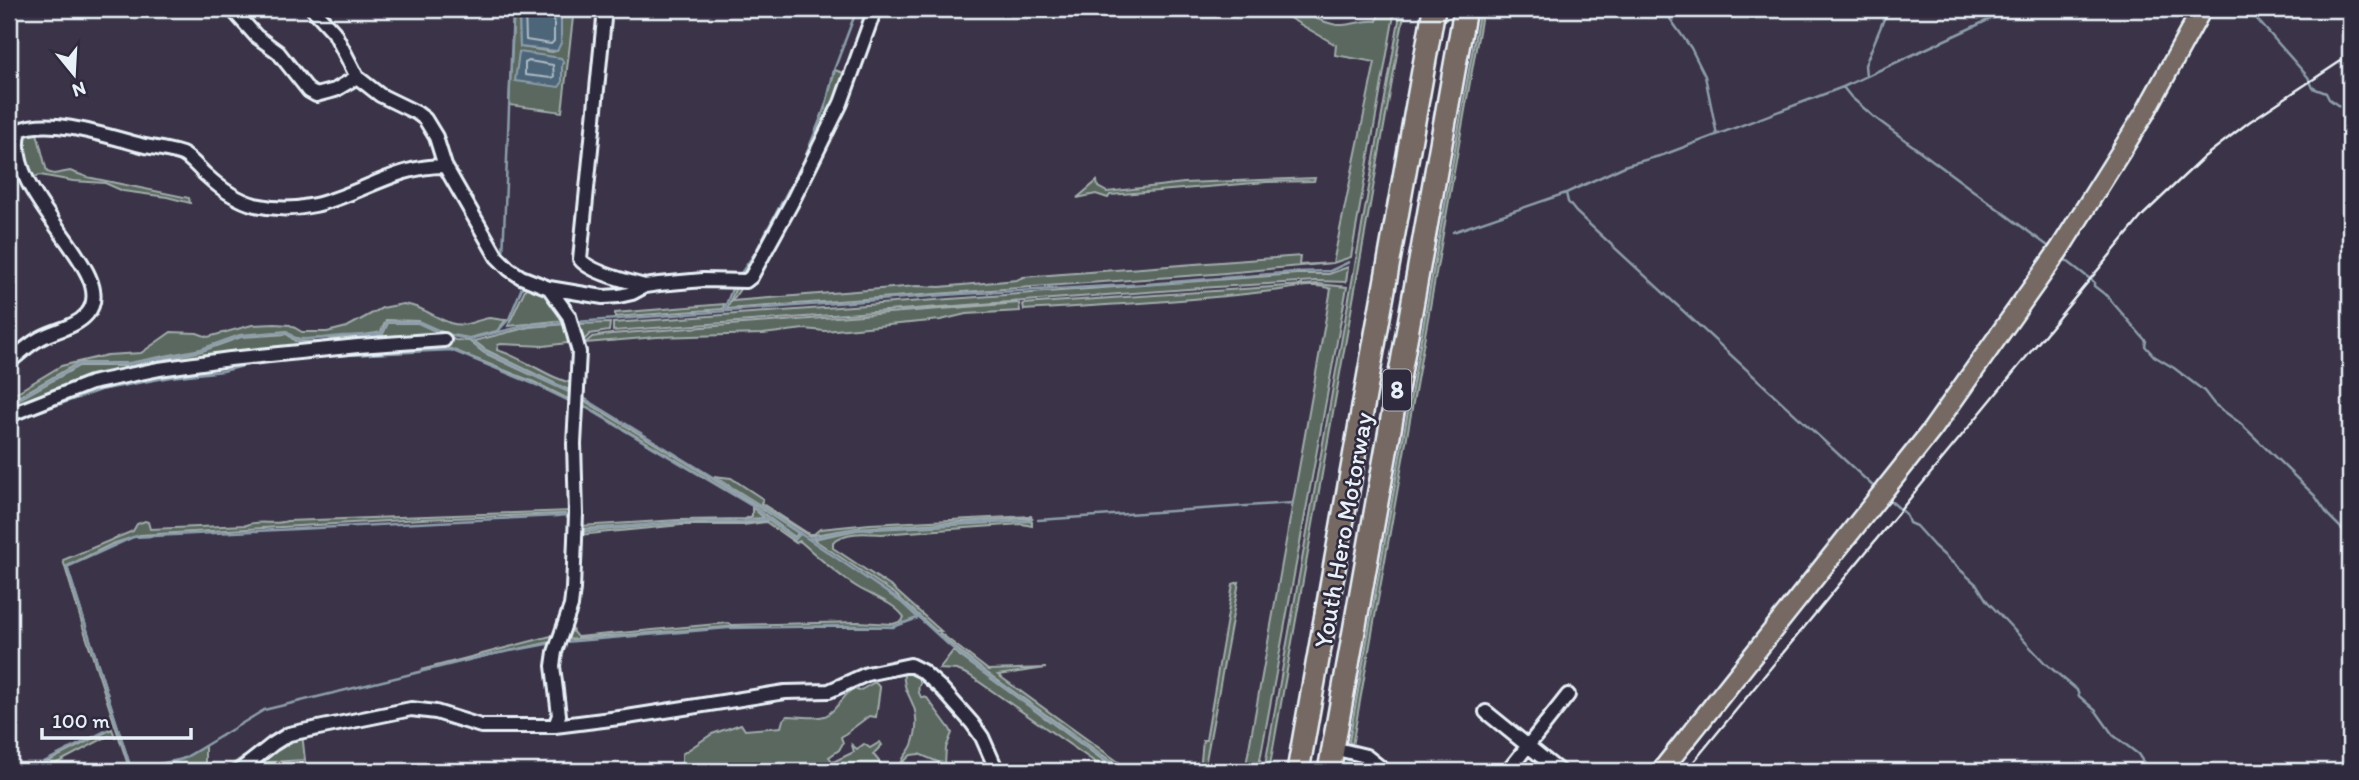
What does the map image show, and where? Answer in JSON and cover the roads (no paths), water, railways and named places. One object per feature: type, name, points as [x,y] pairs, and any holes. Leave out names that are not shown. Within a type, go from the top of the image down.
[{"type":"highway","name":"Youth Hero Motorway","points":[[1298,771],[1434,9]]},
{"type":"highway","name":"Youth Hero Motorway","points":[[1329,771],[1465,9]]},
{"type":"main road","points":[[1661,771],[1932,430],[2056,255],[2145,113],[2202,9]]},
{"type":"street","points":[[232,9],[256,36],[278,52],[309,91],[316,95],[335,90],[358,77]]},
{"type":"street","points":[[313,9],[334,32],[358,77],[380,95],[425,119],[436,137],[445,166],[497,257],[509,270],[521,278],[550,288],[603,297],[632,293],[645,286]]},
{"type":"street","points":[[606,9],[580,254],[582,263],[586,265],[645,286],[703,280],[746,281],[751,277],[841,103],[875,9]]},
{"type":"street","points":[[9,362],[39,339],[78,321],[88,313],[93,300],[93,288],[87,275],[37,212],[16,172],[14,146],[20,130],[46,126],[81,130],[183,154],[236,199],[269,208],[299,208],[322,204],[397,175],[430,166],[445,166]]},
{"type":"street","points":[[550,288],[569,316],[579,352],[574,444],[576,514],[573,589],[569,613],[555,652],[553,666],[559,715],[555,726]]},
{"type":"street","points":[[9,415],[91,383],[159,369],[268,355],[444,340]]},
{"type":"street","points":[[239,771],[289,734],[411,709],[436,712],[481,726],[555,726],[785,692],[829,691],[867,674],[909,665],[922,671],[942,689],[972,723],[982,737],[997,771]]},
{"type":"street","points":[[1508,771],[1567,695]]},
{"type":"street","points":[[1486,712],[1559,771]]},
{"type":"street","points":[[1333,748],[1366,756],[1385,771]]},
{"type":"water","points":[[519,9],[561,10],[561,43],[557,51],[520,47]]},
{"type":"water","points":[[519,52],[561,58],[564,63],[562,83],[559,87],[515,81]]},
{"type":"waterway","points":[[503,257],[513,9]]},
{"type":"waterway","points":[[739,276],[755,253],[804,160],[826,105],[834,70],[857,9]]},
{"type":"waterway","points":[[1663,9],[1691,48],[1705,76],[1717,135]]},
{"type":"waterway","points":[[1866,76],[1865,65],[1888,9]]},
{"type":"waterway","points":[[1453,232],[1566,193],[1627,165],[1663,155],[1843,87],[2012,9]]},
{"type":"waterway","points":[[2248,9],[2308,77],[2313,88],[2326,93],[2329,99],[2350,114]]},
{"type":"waterway","points":[[1843,87],[1874,117],[2052,249]]},
{"type":"waterway","points":[[1566,193],[1568,202],[1576,212],[1875,488]]},
{"type":"waterway","points":[[2063,258],[2094,282],[2094,286],[2107,296],[2146,341],[2145,346],[2154,356],[2204,391],[2214,404],[2240,423],[2315,496],[2328,515],[2350,537]]},
{"type":"waterway","points":[[576,322],[1330,271],[1349,262]]},
{"type":"waterway","points":[[724,310],[734,284]]},
{"type":"waterway","points":[[498,331],[509,319],[523,285]]},
{"type":"waterway","points":[[9,404],[79,364],[129,364],[201,350],[240,336],[287,332],[295,339],[367,335],[382,333],[387,322],[418,322],[447,335],[469,339],[529,325],[566,323]]},
{"type":"waterway","points":[[470,340],[486,352],[572,393]]},
{"type":"waterway","points":[[305,357],[451,350],[571,402]]},
{"type":"waterway","points":[[29,415],[100,390],[170,377],[223,371],[264,361]]},
{"type":"waterway","points":[[582,397],[755,503],[902,602],[978,668],[1121,771]]},
{"type":"waterway","points":[[581,407],[587,408],[752,506],[795,539],[800,533]]},
{"type":"waterway","points":[[9,424],[20,419]]},
{"type":"waterway","points":[[1886,497],[1906,514],[1909,523],[1916,526],[1977,585],[1987,601],[2045,663],[2077,690],[2079,696],[2096,711],[2113,735],[2138,754],[2149,771]]},
{"type":"waterway","points":[[1038,520],[1293,503]]},
{"type":"waterway","points":[[552,643],[489,655],[264,710],[183,759],[135,769],[130,766],[67,567],[133,537],[565,515],[571,522]]},
{"type":"waterway","points":[[580,531],[678,522],[768,519]]},
{"type":"waterway","points":[[810,538],[856,529],[1030,520]]},
{"type":"waterway","points":[[564,642],[728,628],[893,627],[920,617]]},
{"type":"waterway","points":[[26,771],[109,729]]},
{"type":"railway","points":[[1686,771],[2143,215],[2204,157],[2249,122],[2350,55]]}]
